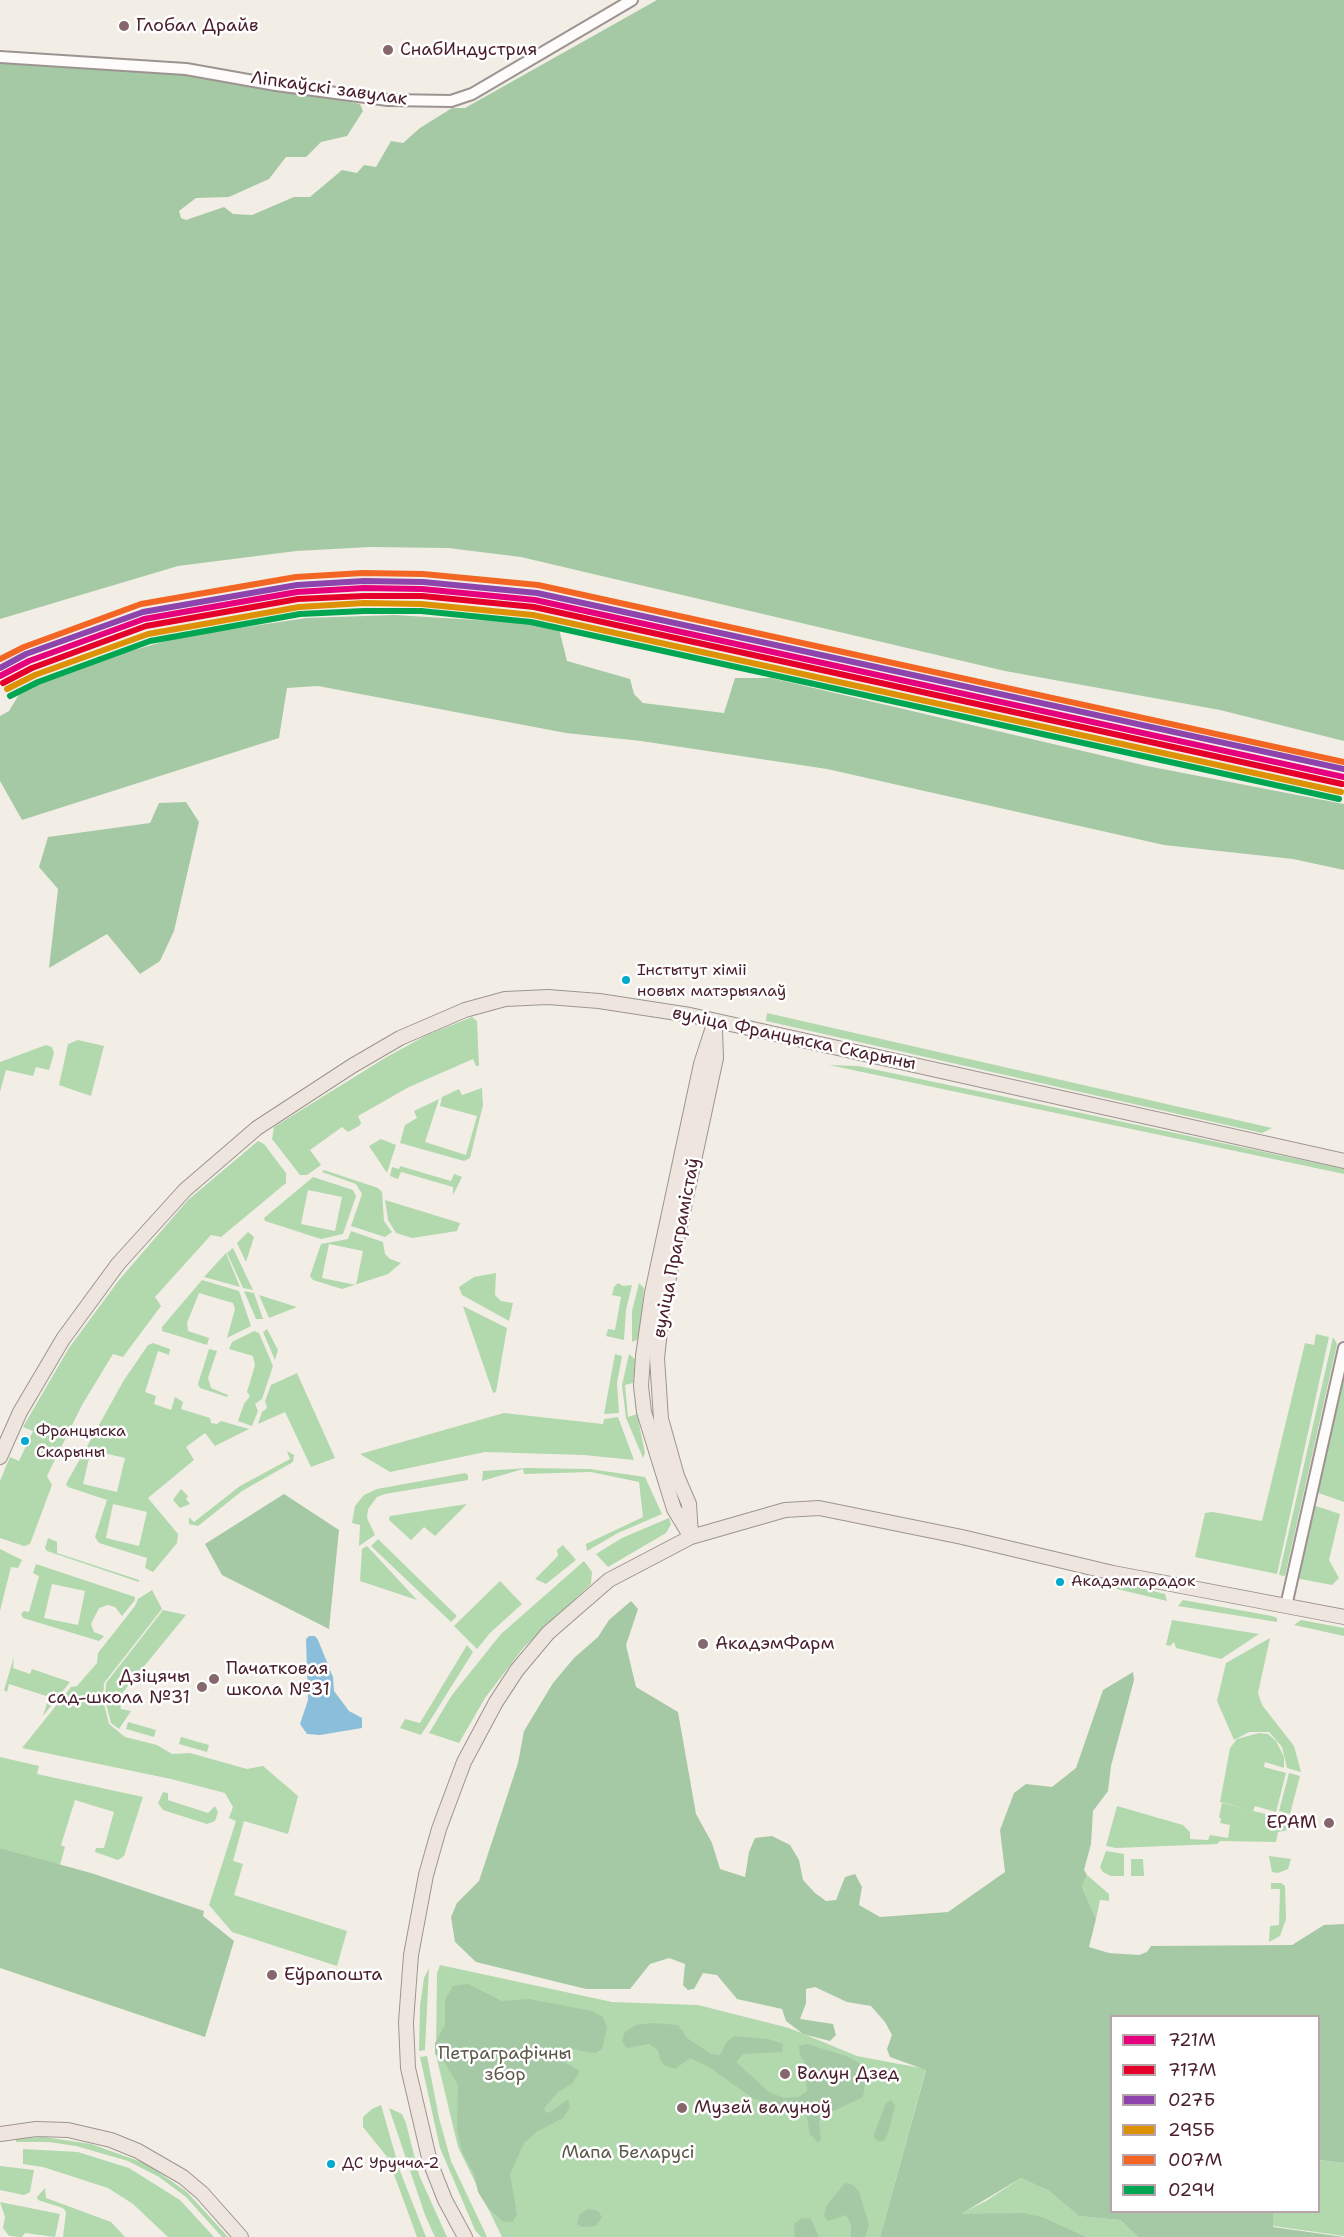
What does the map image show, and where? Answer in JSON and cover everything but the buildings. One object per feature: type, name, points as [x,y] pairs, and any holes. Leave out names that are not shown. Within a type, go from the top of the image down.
[{"type":"main road","name":"вуліца Францыска Скарыны","points":[[0,1456],[20,1412],[63,1340],[118,1264],[185,1190],[257,1128],[352,1066],[400,1038],[465,1010],[505,999],[548,997],[623,1003],[715,1021],[1344,1161]]},
{"type":"main road","name":"вуліца Праграмістаў","points":[[691,1538],[689,1504],[661,1419],[657,1358],[663,1305],[716,1058],[715,1021]]},
{"type":"main road","points":[[465,2237],[445,2200],[430,2162],[417,2115],[406,2049],[406,2012],[416,1924],[437,1835],[478,1733],[517,1670],[548,1634],[569,1612],[617,1575],[691,1538],[785,1510],[819,1508],[962,1537],[1113,1573],[1344,1617]]},
{"type":"main road","points":[[0,2134],[36,2129],[68,2130],[111,2140],[138,2151],[183,2177],[202,2193],[241,2237]]},
{"type":"street","name":"Ліпкаўскі завулак","points":[[0,57],[186,69],[276,85],[388,100],[452,101],[472,94],[632,0]]},
{"type":"street","points":[[1286,1606],[1344,1348]]},
{"type":"green space","points":[[657,0],[1344,0],[1344,741],[1220,710],[1005,671],[521,557],[448,548],[370,547],[296,551],[178,566],[0,619],[0,60],[206,74],[360,104],[363,111],[347,136],[321,142],[306,157],[286,157],[269,179],[229,197],[196,198],[179,211],[181,218],[186,220],[224,207],[233,214],[252,215],[294,197],[310,197],[342,170],[357,173],[364,165],[376,167],[391,141],[403,143],[420,128],[452,108],[465,108]]},
{"type":"green space","points":[[395,615],[558,625],[567,661],[630,679],[634,694],[643,703],[724,713],[735,678],[771,678],[1147,766],[1344,804],[1344,870],[1293,859],[1164,845],[827,769],[641,741],[566,733],[318,686],[287,688],[279,738],[22,820],[0,781],[0,716],[9,711],[21,691],[81,665],[180,637],[306,618]]},
{"type":"green space","points":[[186,802],[199,822],[174,931],[160,961],[140,974],[107,934],[49,968],[58,889],[39,867],[48,837],[150,823],[159,803]]},
{"type":"green space","points":[[767,1013],[1272,1128],[1262,1133],[766,1021]]},
{"type":"green space","points":[[472,1017],[477,1021],[479,1066],[476,1066],[473,1059],[409,1087],[358,1116],[361,1123],[359,1126],[348,1132],[342,1127],[310,1150],[321,1165],[307,1175],[300,1175],[272,1139],[274,1127],[385,1058],[427,1035]]},
{"type":"green space","points":[[78,1040],[104,1046],[91,1096],[59,1085],[68,1044]]},
{"type":"green space","points":[[46,1045],[52,1047],[54,1053],[49,1070],[36,1067],[33,1076],[6,1070],[0,1092],[0,1062]]},
{"type":"green space","points":[[829,1065],[858,1066],[1006,1097],[1344,1169],[1344,1174]]},
{"type":"green space","points":[[482,1088],[483,1105],[470,1158],[464,1161],[400,1143],[405,1125],[417,1118],[414,1111],[439,1099],[425,1142],[466,1155],[477,1116],[440,1106],[442,1097],[459,1089],[462,1095]]},
{"type":"green space","points":[[381,1139],[396,1145],[387,1173],[369,1146]]},
{"type":"green space","points":[[258,1141],[264,1144],[286,1173],[286,1183],[221,1237],[211,1235],[155,1297],[161,1306],[123,1357],[113,1354],[82,1405],[47,1476],[52,1485],[30,1544],[24,1546],[0,1538],[0,1481],[10,1457],[19,1461],[33,1431],[23,1427],[69,1348],[119,1280],[188,1200]]},
{"type":"green space","points":[[400,1166],[451,1181],[454,1174],[462,1177],[453,1195],[453,1187],[401,1172],[398,1179],[390,1176],[392,1167],[399,1169]]},
{"type":"green space","points":[[324,1170],[378,1188],[382,1192],[384,1221],[392,1232],[385,1237],[351,1226],[362,1194],[356,1184],[322,1172]]},
{"type":"green space","points":[[313,1177],[353,1190],[356,1196],[343,1234],[321,1239],[265,1221],[264,1218]],"holes":[[[308,1190],[342,1197],[335,1231],[301,1224]]]},
{"type":"green space","points":[[385,1200],[460,1223],[457,1231],[412,1238],[396,1233],[388,1220]]},
{"type":"green space","points":[[351,1231],[383,1242],[385,1254],[390,1259],[401,1263],[388,1274],[356,1284],[363,1251],[329,1244],[322,1278],[355,1285],[342,1289],[313,1280],[310,1276],[321,1244],[348,1239]]},
{"type":"green space","points":[[248,1232],[254,1237],[246,1262],[237,1243]]},
{"type":"green space","points":[[233,1248],[253,1290],[243,1288],[227,1253]]},
{"type":"green space","points":[[226,1253],[240,1287],[204,1277]]},
{"type":"green space","points":[[496,1273],[495,1295],[501,1301],[513,1303],[509,1321],[462,1295],[459,1287],[474,1277]]},
{"type":"green space","points":[[202,1280],[239,1291],[251,1326],[227,1338],[235,1309],[233,1303],[199,1293],[187,1323],[188,1331],[209,1338],[207,1345],[162,1331],[162,1327]]},
{"type":"green space","points":[[618,1283],[623,1286],[632,1285],[626,1310],[624,1340],[606,1336],[608,1329],[615,1330],[621,1297],[612,1295]]},
{"type":"green space","points":[[639,1283],[644,1288],[640,1334],[637,1340],[632,1342],[632,1311]]},
{"type":"green space","points":[[244,1291],[254,1293],[263,1319],[256,1319]]},
{"type":"green space","points":[[259,1295],[297,1307],[269,1318]]},
{"type":"green space","points":[[463,1306],[507,1328],[496,1392],[493,1393]]},
{"type":"green space","points":[[267,1329],[278,1350],[275,1360],[263,1332]]},
{"type":"green space","points":[[254,1331],[259,1333],[273,1366],[262,1399],[255,1404],[258,1411],[252,1426],[238,1421],[244,1404],[250,1396],[247,1392],[255,1365],[253,1356],[229,1349],[232,1342]]},
{"type":"green space","points":[[1316,1334],[1329,1337],[1277,1574],[1195,1557],[1205,1513],[1213,1512],[1262,1521],[1305,1343],[1314,1345]]},
{"type":"green space","points":[[1333,1337],[1337,1344],[1285,1576],[1279,1575]]},
{"type":"green space","points":[[153,1343],[170,1349],[169,1355],[158,1351],[145,1392],[156,1396],[154,1404],[171,1410],[175,1397],[183,1402],[181,1409],[210,1418],[211,1423],[217,1424],[221,1421],[249,1429],[215,1446],[205,1433],[186,1447],[194,1460],[148,1498],[178,1534],[177,1543],[153,1572],[145,1568],[147,1558],[99,1543],[95,1537],[107,1500],[68,1487],[66,1484],[124,1380],[148,1345]],"holes":[[[91,1450],[125,1458],[117,1492],[83,1484]],[[113,1504],[147,1512],[139,1546],[106,1538]]]},
{"type":"green space","points":[[209,1349],[217,1351],[208,1378],[211,1388],[228,1395],[227,1397],[200,1388],[198,1384]]},
{"type":"green space","points":[[615,1354],[622,1356],[617,1383],[619,1413],[604,1414]]},
{"type":"green space","points":[[629,1354],[636,1360],[633,1383],[625,1385],[628,1417],[637,1414],[645,1453],[643,1458],[626,1418],[622,1385]]},
{"type":"green space","points":[[1344,1366],[1344,1502],[1316,1492]]},
{"type":"green space","points":[[297,1373],[335,1458],[311,1467],[285,1412],[258,1424],[262,1412],[267,1408],[265,1401],[271,1385]]},
{"type":"green space","points":[[504,1413],[603,1424],[604,1419],[618,1417],[634,1460],[584,1455],[485,1452],[390,1472],[360,1454]]},
{"type":"green space","points":[[287,1451],[294,1455],[293,1462],[242,1491],[198,1526],[189,1524],[189,1517],[194,1522],[240,1486],[290,1459]]},
{"type":"green space","points":[[527,1468],[590,1469],[645,1477],[662,1514],[618,1533],[587,1551],[586,1544],[643,1517],[639,1482],[591,1472],[524,1474],[523,1469],[482,1481],[483,1471]]},
{"type":"green space","points":[[465,1473],[468,1475],[468,1480],[377,1497],[368,1509],[367,1518],[375,1535],[359,1546],[360,1525],[352,1523],[355,1506],[364,1495],[377,1489]]},
{"type":"green space","points":[[181,1489],[188,1496],[186,1499],[190,1504],[180,1508],[173,1500]]},
{"type":"green space","points":[[284,1494],[339,1530],[329,1629],[222,1575],[205,1544]]},
{"type":"green space","points":[[467,1504],[435,1536],[424,1527],[411,1540],[389,1520],[390,1516]]},
{"type":"green space","points":[[1313,1507],[1340,1514],[1329,1560],[1339,1578],[1332,1585],[1295,1578]]},
{"type":"green space","points":[[669,1518],[671,1524],[666,1533],[608,1567],[596,1554],[622,1538]]},
{"type":"green space","points":[[48,1538],[57,1542],[57,1553],[139,1580],[139,1582],[47,1551],[45,1548]]},
{"type":"green space","points":[[378,1539],[457,1616],[451,1622],[371,1546]]},
{"type":"green space","points":[[563,1545],[576,1560],[546,1584],[535,1579],[558,1556],[557,1550]]},
{"type":"green space","points":[[367,1546],[417,1600],[360,1581],[362,1549]]},
{"type":"green space","points":[[0,1549],[22,1560],[18,1568],[11,1567],[0,1611]]},
{"type":"green space","points":[[584,1561],[592,1572],[591,1584],[524,1647],[485,1698],[459,1743],[429,1733],[452,1695],[501,1634]]},
{"type":"green space","points":[[36,1564],[135,1597],[135,1600],[122,1616],[115,1607],[108,1605],[99,1608],[91,1624],[94,1632],[104,1636],[99,1641],[23,1618],[21,1614],[24,1611],[29,1612],[39,1576],[33,1573]],"holes":[[[52,1584],[85,1591],[78,1625],[44,1618]]]},
{"type":"green space","points":[[500,1581],[522,1604],[490,1633],[477,1649],[454,1626]]},
{"type":"green space","points":[[1084,1581],[1121,1583],[1165,1594],[1167,1601]]},
{"type":"green space","points":[[152,1590],[162,1609],[104,1683],[103,1700],[109,1724],[125,1737],[157,1745],[172,1754],[190,1753],[247,1769],[263,1766],[298,1796],[288,1834],[244,1821],[233,1861],[243,1864],[234,1895],[347,1931],[337,1966],[232,1932],[209,1905],[236,1821],[229,1818],[233,1807],[225,1793],[171,1779],[22,1748],[71,1687],[77,1686],[97,1663],[98,1653],[138,1599]]},
{"type":"green space","points":[[1183,1600],[1272,1616],[1277,1618],[1277,1622],[1178,1606]]},
{"type":"green space","points":[[631,1601],[638,1609],[626,1645],[636,1687],[678,1712],[696,1814],[712,1843],[720,1869],[745,1877],[749,1852],[755,1838],[772,1836],[790,1845],[799,1860],[803,1880],[815,1893],[826,1901],[836,1900],[845,1877],[855,1874],[862,1887],[859,1905],[880,1917],[948,1912],[1005,1872],[1000,1830],[1014,1793],[1026,1784],[1052,1787],[1076,1768],[1103,1690],[1133,1672],[1134,1680],[1111,1766],[1108,1791],[1093,1811],[1091,1844],[1084,1870],[1087,1875],[1082,1887],[1096,1919],[1089,1947],[1109,1953],[1139,1955],[1147,1952],[1151,1946],[1292,1945],[1324,1925],[1344,1924],[1344,2163],[1320,2160],[1320,2015],[1110,2015],[1110,2213],[1274,2213],[1273,2227],[1344,2237],[1138,2237],[1120,2220],[1079,2216],[1049,2191],[1021,2178],[961,2214],[1024,2213],[1045,2218],[1087,2237],[880,2237],[926,2070],[890,2057],[887,2049],[892,2035],[885,2022],[871,2006],[847,2002],[815,1987],[806,1989],[806,2003],[800,2019],[833,2024],[836,2035],[830,2041],[803,2034],[786,2021],[782,2009],[737,1999],[717,1975],[703,1973],[694,1989],[688,1990],[683,1985],[685,1964],[669,1958],[650,1964],[630,1989],[586,1989],[476,1962],[455,1942],[451,1917],[457,1903],[479,1881],[518,1763],[524,1731],[553,1683],[574,1658],[598,1637],[609,1620]]},
{"type":"green space","points":[[163,1610],[186,1615],[119,1697],[121,1709],[131,1711],[119,1729],[111,1723],[105,1700],[106,1683]]},
{"type":"green space","points":[[1172,1620],[1259,1634],[1221,1659],[1176,1648],[1174,1642],[1170,1646],[1166,1645]]},
{"type":"green space","points":[[1301,1620],[1344,1628],[1344,1636],[1294,1625]]},
{"type":"green space","points":[[1270,1638],[1258,1693],[1262,1705],[1294,1746],[1301,1772],[1287,1768],[1282,1747],[1269,1732],[1249,1732],[1234,1740],[1217,1701],[1226,1663]]},
{"type":"green space","points":[[467,1645],[473,1652],[421,1735],[400,1728],[405,1719],[420,1723]]},
{"type":"green space","points":[[14,1657],[13,1668],[30,1674],[32,1669],[70,1682],[43,1716],[49,1697],[9,1684],[7,1692],[4,1690]]},
{"type":"green space","points":[[128,1722],[156,1730],[154,1737],[126,1729]]},
{"type":"green space","points":[[1259,1733],[1268,1734],[1276,1741],[1284,1757],[1284,1768],[1265,1762],[1264,1767],[1286,1773],[1276,1812],[1255,1806],[1253,1811],[1290,1820],[1288,1830],[1278,1832],[1276,1842],[1220,1841],[1217,1844],[1116,1848],[1106,1846],[1117,1806],[1183,1825],[1190,1832],[1190,1839],[1208,1840],[1210,1835],[1228,1838],[1230,1825],[1220,1823],[1222,1803],[1250,1810],[1220,1802],[1230,1748],[1237,1739]]},
{"type":"green space","points":[[181,1737],[209,1745],[207,1752],[179,1744]]},
{"type":"green space","points":[[0,1757],[39,1766],[37,1774],[143,1797],[124,1856],[118,1860],[95,1852],[96,1848],[104,1848],[114,1812],[75,1800],[61,1845],[65,1847],[60,1865],[0,1848]]},
{"type":"green space","points":[[1289,1773],[1300,1776],[1290,1814],[1279,1811]]},
{"type":"green space","points":[[163,1792],[168,1793],[168,1800],[208,1813],[215,1806],[218,1812],[215,1821],[207,1824],[163,1810],[158,1803]]},
{"type":"green space","points":[[0,1848],[91,1873],[204,1911],[203,1916],[234,1941],[205,2037],[0,1968]]},
{"type":"green space","points":[[1106,1851],[1124,1854],[1124,1876],[1111,1876],[1103,1872],[1100,1867]]},
{"type":"green space","points":[[1269,1856],[1291,1859],[1288,1869],[1278,1873],[1272,1872]]},
{"type":"green space","points":[[1131,1859],[1143,1859],[1144,1876],[1131,1876]]},
{"type":"green space","points":[[1087,1875],[1109,1894],[1109,1901],[1100,1900],[1096,1919],[1082,1887]]},
{"type":"green space","points":[[1271,1883],[1281,1883],[1285,1886],[1286,1919],[1280,1936],[1269,1942],[1270,1926],[1279,1925],[1280,1889],[1271,1889]]},
{"type":"green space","name":"Музей валуноў","points":[[440,1965],[612,2002],[698,2005],[789,2028],[857,2056],[926,2069],[880,2237],[502,2237],[458,2147],[436,2055],[437,1973]]},
{"type":"green space","points":[[429,1968],[425,2050],[419,2051],[420,2006],[424,1978]]},
{"type":"green space","name":"Петраграфічны збор","points":[[468,1984],[502,2001],[529,1999],[592,2011],[603,2017],[607,2027],[602,2049],[595,2053],[566,2048],[559,2052],[559,2059],[580,2071],[572,2084],[559,2091],[544,2108],[546,2113],[552,2111],[568,2099],[570,2107],[563,2118],[536,2132],[524,2143],[510,2174],[517,2215],[512,2222],[502,2221],[488,2208],[478,2192],[474,2174],[462,2152],[457,2129],[458,2085],[445,2063],[435,2054],[435,2043],[445,2025],[445,2000],[453,1986]]},
{"type":"green space","points":[[652,2023],[678,2025],[687,2038],[711,2054],[720,2055],[726,2043],[734,2036],[768,2039],[783,2044],[782,2052],[743,2054],[736,2062],[769,2092],[784,2098],[799,2097],[807,2091],[805,2062],[800,2055],[799,2046],[807,2044],[846,2056],[861,2064],[866,2074],[863,2097],[823,2116],[819,2121],[821,2141],[817,2142],[810,2134],[806,2112],[792,2107],[776,2110],[764,2101],[754,2099],[709,2067],[690,2058],[675,2069],[665,2066],[658,2050],[649,2044],[627,2048],[622,2041],[625,2032],[636,2025]]},
{"type":"green space","points":[[427,2056],[439,2118],[451,2161],[487,2237],[481,2237],[475,2230],[440,2148],[420,2057]]},
{"type":"green space","points":[[891,2100],[895,2106],[888,2133],[885,2140],[879,2142],[874,2138],[874,2134],[886,2103]]},
{"type":"green space","points":[[381,2105],[400,2171],[426,2237],[417,2237],[388,2158],[363,2127],[363,2117]]},
{"type":"green space","points":[[389,2108],[402,2114],[419,2175],[447,2237],[435,2237],[425,2215]]},
{"type":"green space","points":[[44,2137],[91,2144],[147,2164],[187,2192],[228,2237],[222,2237],[186,2197],[159,2177],[128,2161],[76,2146],[49,2142],[16,2142],[16,2139]]},
{"type":"green space","points":[[23,2149],[78,2152],[129,2168],[180,2200],[214,2237],[168,2237],[133,2204],[108,2188],[43,2167],[23,2164]]},
{"type":"green space","points":[[1320,2160],[1344,2163],[1344,2236],[1273,2226],[1274,2213],[1320,2213]]},
{"type":"green space","points":[[0,2166],[34,2170],[30,2192],[24,2195],[0,2190]]},
{"type":"green space","points":[[1021,2178],[1049,2191],[1079,2216],[1120,2220],[1138,2237],[1087,2237],[1045,2218],[960,2214],[986,2201]]},
{"type":"green space","points":[[845,2183],[853,2185],[859,2192],[869,2225],[865,2237],[851,2237],[851,2224],[846,2215],[828,2221],[824,2216],[827,2205]]},
{"type":"green space","points":[[45,2188],[46,2198],[111,2222],[125,2237],[63,2237],[66,2212],[63,2208],[38,2200],[37,2197]]},
{"type":"green space","points":[[0,2202],[60,2214],[55,2237],[25,2233],[22,2237],[9,2236],[3,2228],[5,2217]]},
{"type":"green space","points":[[588,2209],[598,2211],[602,2217],[596,2226],[582,2227],[577,2224],[580,2214]]},
{"type":"green space","points":[[802,2218],[811,2219],[819,2237],[795,2237],[794,2224]]},
{"type":"water","points":[[309,1636],[315,1636],[318,1640],[333,1677],[334,1691],[349,1711],[362,1718],[362,1728],[320,1735],[307,1734],[300,1724],[308,1700],[306,1639]]},
{"type":"transit line","name":"007М","points":[[0,659],[24,647],[141,604],[296,577],[363,573],[423,574],[538,585],[1344,762]]},
{"type":"transit line","name":"027Б","points":[[0,668],[26,654],[143,612],[297,585],[364,581],[423,582],[537,593],[1344,769]]},
{"type":"transit line","name":"721М","points":[[0,676],[29,661],[144,619],[297,592],[364,588],[422,589],[535,600],[1344,777]]},
{"type":"transit line","name":"717М","points":[[3,683],[32,668],[146,626],[298,599],[422,596],[534,607],[1342,784]]},
{"type":"transit line","name":"295Б","points":[[7,689],[35,675],[148,634],[299,607],[364,603],[421,604],[533,615],[1341,792]]},
{"type":"transit line","name":"029Ч","points":[[10,696],[38,682],[150,641],[300,614],[421,611],[531,622],[1339,799]]},
{"type":"place","name":"Глобал Драйв","points":[[124,26]]},
{"type":"place","name":"СнабИндустрия","points":[[388,50]]},
{"type":"place","name":"Інстытут хіміі новых матэрыялаў","points":[[626,980]]},
{"type":"place","name":"Францыска Скарыны","points":[[25,1441]]},
{"type":"place","name":"Акадэмгарадок","points":[[1060,1582]]},
{"type":"place","name":"АкадэмФарм","points":[[703,1644]]},
{"type":"place","name":"Пачатковая школа №31","points":[[214,1679]]},
{"type":"place","name":"Дзіцячы сад-школа №31","points":[[202,1687]]},
{"type":"place","name":"EPAM","points":[[1329,1823]]},
{"type":"place","name":"Еўрапошта","points":[[272,1975]]},
{"type":"place","name":"Валун Дзед","points":[[785,2074]]},
{"type":"place","name":"Музей валуноў","points":[[682,2108]]},
{"type":"place","name":"ДС Уручча-2","points":[[331,2164]]},
{"type":"park label","name":"Мапа Беларусі","points":[[628,2153]]}]
